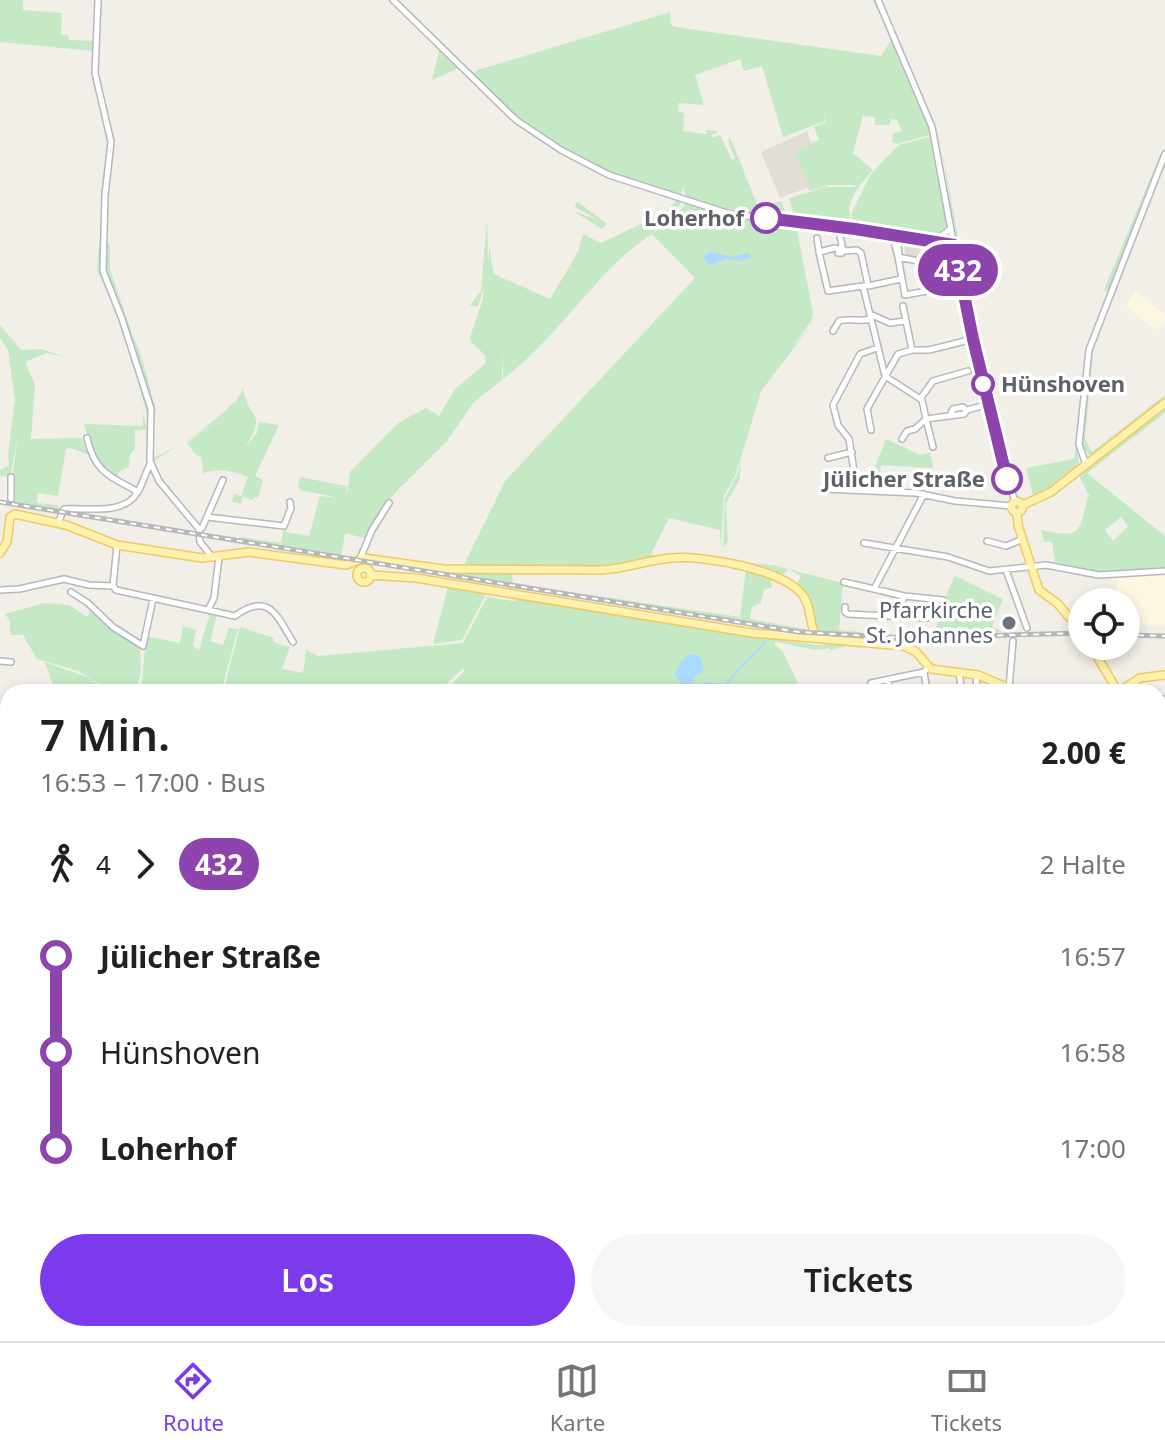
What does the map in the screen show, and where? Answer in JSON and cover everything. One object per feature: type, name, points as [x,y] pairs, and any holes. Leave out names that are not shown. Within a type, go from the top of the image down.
[{"type":"main road","points":[[1068,616],[1039,590],[1023,539],[1017,506],[1044,497],[1165,403]]},
{"type":"main road","points":[[0,553],[7,542],[11,512],[58,523],[113,544],[216,558],[249,552],[296,560],[392,562],[461,570],[598,570],[673,557],[740,565],[771,574],[802,594],[817,638]]},
{"type":"main road","points":[[355,563],[362,585],[370,575]]},
{"type":"main road","points":[[358,571],[365,569],[370,575],[416,578],[752,633],[904,646],[916,652],[926,670],[976,674],[1000,684]]},
{"type":"main road","points":[[1099,660],[1113,684]]},
{"type":"main road","points":[[1131,684],[1140,678],[1165,677]]},
{"type":"street","points":[[98,0],[95,73],[111,142],[102,265],[151,409],[151,463],[159,481],[199,529],[200,542],[216,558],[214,598],[208,610]]},
{"type":"street","points":[[393,0],[516,120],[580,160],[627,183],[723,212],[954,245]]},
{"type":"street","points":[[823,489],[924,494],[955,501],[1017,506],[987,405],[932,127],[878,0]]},
{"type":"street","points":[[1086,465],[1079,444],[1089,350],[1165,154]]},
{"type":"street","points":[[838,227],[841,250]]},
{"type":"street","points":[[934,242],[951,228]]},
{"type":"street","points":[[895,235],[900,255],[898,257],[905,295],[938,289],[933,264],[898,257]]},
{"type":"street","points":[[817,238],[828,291],[869,287],[901,279]]},
{"type":"street","points":[[819,252],[835,248],[861,253],[870,317],[885,376],[897,385],[903,384],[920,399],[933,447]]},
{"type":"street","points":[[903,306],[912,350]]},
{"type":"street","points":[[833,331],[839,321],[847,319],[856,322],[870,317],[889,323],[905,321]]},
{"type":"street","points":[[871,430],[867,409],[898,354],[973,339]]},
{"type":"street","points":[[857,490],[849,439],[838,425],[834,400],[860,354],[877,348]]},
{"type":"street","points":[[920,399],[935,380],[968,371]]},
{"type":"street","points":[[902,439],[907,431],[915,429],[926,419],[951,413],[955,416],[964,414],[967,410],[987,405]]},
{"type":"street","points":[[87,438],[91,453],[103,472],[138,492]]},
{"type":"street","points":[[828,458],[852,452]]},
{"type":"street","points":[[58,523],[64,509],[111,508],[126,504],[138,492],[151,463]]},
{"type":"street","points":[[11,477],[11,499]]},
{"type":"street","points":[[199,529],[223,480]]},
{"type":"street","points":[[874,589],[924,494]]},
{"type":"street","points":[[207,517],[284,526],[291,508],[290,502]]},
{"type":"street","points":[[355,563],[389,503]]},
{"type":"street","points":[[987,541],[1006,546],[1023,539]]},
{"type":"street","points":[[864,543],[951,557],[986,571],[1054,565],[1099,575],[1165,571]]},
{"type":"street","points":[[113,544],[113,586]]},
{"type":"street","points":[[1006,570],[1027,628]]},
{"type":"street","points":[[0,590],[64,579],[113,586],[116,590],[235,616],[252,605],[265,607],[281,621],[293,642]]},
{"type":"street","points":[[844,582],[904,596],[943,600]]},
{"type":"street","points":[[79,595],[84,583]]},
{"type":"street","points":[[71,592],[79,595],[113,627],[143,646],[153,599]]},
{"type":"street","points":[[899,615],[904,596]]},
{"type":"street","points":[[845,607],[848,614],[927,618]]},
{"type":"street","points":[[1009,684],[1013,641]]},
{"type":"street","points":[[0,661],[11,662]]},
{"type":"street","points":[[871,683],[926,670],[927,684]]},
{"type":"street","points":[[959,673],[960,684]]},
{"type":"street","points":[[976,674],[977,684]]},
{"type":"street","points":[[888,680],[888,684]]},
{"type":"shaded area","points":[[807,131],[827,187],[810,191],[807,188],[780,198],[761,152]]},
{"type":"shaded area","points":[[903,240],[933,247],[948,253],[948,256],[927,261],[906,256]]},
{"type":"shaded area","points":[[1136,291],[1165,315],[1165,321],[1156,330],[1126,306]]},
{"type":"shaded area","points":[[1165,573],[1165,626],[1140,625],[1140,588],[1117,588],[1117,576]]},
{"type":"green space","points":[[0,0],[23,0],[23,10],[62,13],[61,34],[68,35],[69,40],[94,41],[93,51],[0,42]]},
{"type":"green space","points":[[873,0],[876,0],[933,134],[897,144],[892,142],[893,134],[902,131],[897,120],[891,119],[889,125],[875,125],[875,117],[863,116],[853,153],[873,170],[853,196],[850,211],[854,227],[795,218],[789,198],[827,187],[857,185],[826,185],[811,190],[794,152],[798,155],[798,149],[809,146],[826,183],[811,147],[812,142],[819,140],[814,127],[826,122],[822,104],[825,121],[783,137],[762,66],[744,71],[740,59],[695,75],[704,105],[678,103],[679,112],[684,113],[683,131],[707,134],[705,130],[717,131],[711,138],[720,135],[732,160],[735,158],[728,141],[730,137],[757,204],[758,213],[755,215],[730,212],[686,198],[683,186],[681,196],[628,180],[572,155],[518,119],[473,74],[670,12],[671,25],[675,27],[881,56],[891,40]]},
{"type":"green space","points":[[440,47],[459,68],[432,80]]},
{"type":"green space","points":[[939,134],[959,242],[957,243],[936,135],[956,235]]},
{"type":"green space","points":[[933,136],[948,226],[946,231],[933,239],[856,228],[851,215],[870,175],[899,145]]},
{"type":"green space","points":[[1162,150],[1109,289],[1106,292],[1104,290]]},
{"type":"green space","points":[[107,177],[105,232],[104,213]]},
{"type":"green space","points":[[103,196],[101,260],[149,410],[149,431],[135,370],[112,302],[97,270]]},
{"type":"green space","points":[[677,200],[681,203],[675,212],[617,262],[548,338],[503,379],[502,344],[502,380],[474,402],[447,441],[385,505],[367,539],[345,533],[341,557],[238,539],[281,543],[284,528],[286,532],[309,536],[320,496],[339,498],[301,490],[298,487],[300,477],[346,486],[347,493],[350,472],[398,423],[426,408],[439,416],[455,389],[486,363],[485,355],[471,342],[470,337],[484,287],[478,307],[470,305],[481,291],[487,219],[488,254],[485,260],[488,256],[489,261],[489,247],[494,274],[550,299],[578,252],[583,234],[601,243],[664,213]]},
{"type":"green space","points":[[577,201],[607,224],[602,229],[573,211],[596,219],[575,207]]},
{"type":"green space","points":[[781,201],[788,218],[762,214],[762,206]]},
{"type":"green space","points":[[687,203],[730,217],[796,225],[813,313],[812,320],[789,352],[814,322],[761,391],[736,474],[724,496],[721,548],[720,530],[669,518],[651,554],[659,557],[600,569],[462,569],[505,481],[695,278],[652,234]]},
{"type":"green space","points":[[105,232],[110,246],[110,269],[156,411],[153,416],[153,458],[198,433],[237,399],[233,408],[243,389],[256,421],[245,447],[257,433],[259,422],[279,425],[255,476],[263,480],[258,498],[243,497],[241,504],[232,502],[234,494],[241,496],[248,477],[226,471],[203,473],[201,457],[187,442],[219,420],[155,460],[151,459],[151,408],[123,316],[103,267]]},
{"type":"green space","points":[[959,247],[965,252],[963,267],[990,405],[957,250]]},
{"type":"green space","points":[[1111,297],[1093,352],[1085,438],[1092,452],[1165,395],[1165,399],[1090,456],[1083,446],[1093,343]]},
{"type":"green space","points":[[0,325],[21,350],[41,349],[65,357],[47,353],[26,364],[35,385],[31,439],[82,438],[86,451],[92,456],[66,449],[58,496],[38,493],[37,503],[57,505],[61,510],[11,502],[19,433],[10,477],[0,476],[0,470],[9,466],[15,400],[8,350],[0,338]]},
{"type":"green space","points":[[1082,398],[1077,449],[1079,465],[1033,496],[1026,468],[1074,459]]},
{"type":"green space","points":[[1165,407],[1165,413],[1087,473],[1165,536],[1165,567],[1095,572],[1055,562],[1052,542],[1044,542],[1041,530],[1064,534],[1076,531],[1080,526],[1088,496],[1093,498],[1079,476]],"holes":[[[1121,517],[1128,526],[1113,541],[1105,530]]]},
{"type":"green space","points":[[143,412],[147,430],[135,430],[135,449],[130,455],[129,467],[120,471],[116,479],[94,455],[84,424],[143,426]]},
{"type":"green space","points":[[886,439],[920,455],[930,453],[933,468],[881,465],[878,490],[866,489]]},
{"type":"green space","points":[[741,459],[740,478],[726,504],[728,541],[723,548],[725,498],[738,473]]},
{"type":"green space","points":[[361,560],[512,572],[513,583],[516,584],[740,617],[746,569],[770,576],[772,588],[764,589],[761,603],[752,607],[750,619],[811,632]]},
{"type":"green space","points":[[723,560],[782,566],[776,566],[789,569],[782,580],[748,563]]},
{"type":"green space","points":[[790,570],[843,583],[839,630],[861,632],[861,636],[816,632],[809,604],[796,587],[801,576]]},
{"type":"green space","points":[[955,576],[1003,599],[992,626],[1002,632],[934,634],[942,609],[954,615],[958,608],[944,600]]},
{"type":"green space","points":[[448,587],[486,594],[462,640],[433,644]]},
{"type":"green space","points":[[487,597],[513,601],[522,599],[816,645],[861,644],[861,648],[846,646],[831,650],[776,642],[774,645],[782,650],[798,684],[452,684],[464,668],[446,684],[225,684],[240,627],[274,638],[273,642],[290,647],[282,669],[303,673],[306,650],[318,656],[463,643]]},
{"type":"green space","points":[[44,603],[69,605],[87,617],[92,609],[140,646],[138,684],[100,684],[78,671],[37,659],[23,635],[10,635],[10,621],[5,614]]},
{"type":"green space","points":[[210,613],[217,615],[210,641],[223,645],[229,628],[238,629],[223,684],[142,684],[146,636],[180,643],[183,626],[196,630],[193,646],[199,650]]},
{"type":"green space","points":[[45,662],[98,684],[52,684]]},
{"type":"water","points":[[711,252],[732,257],[748,253],[752,257],[743,261],[728,259],[709,265],[702,256]]},
{"type":"water","points":[[690,654],[700,657],[704,670],[695,677],[692,684],[681,684],[675,675],[681,661]]},
{"type":"waterway","points":[[727,684],[765,642]]},
{"type":"waterway","points":[[703,684],[712,684]]},
{"type":"railway","points":[[0,502],[799,632],[905,638],[1068,633]]},
{"type":"railway","points":[[1140,635],[1165,636]]},
{"type":"bus line","name":"432","points":[[766,218],[954,245],[1007,479]]},
{"type":"place","name":"Loherhof","points":[[766,218]]},
{"type":"place","name":"Hünshoven","points":[[983,384]]},
{"type":"place","name":"Jülicher Straße","points":[[1007,479]]},
{"type":"place","name":"Pfarrkirche St. Johannes","points":[[1009,623]]}]
